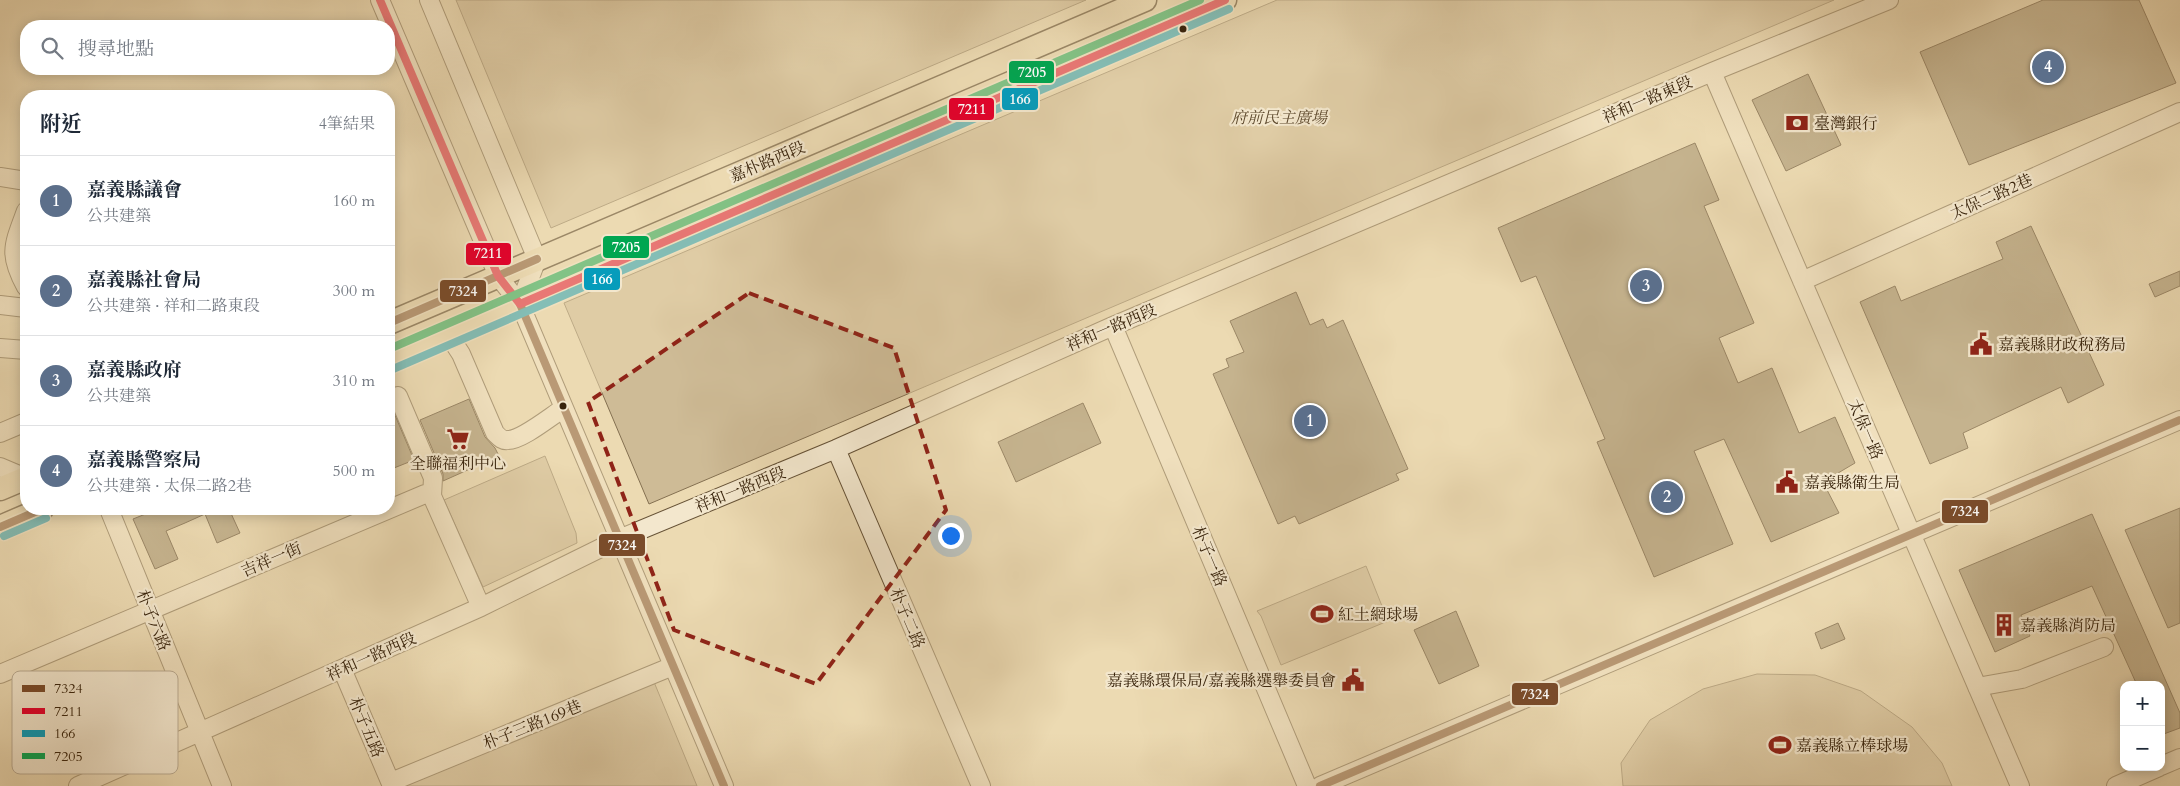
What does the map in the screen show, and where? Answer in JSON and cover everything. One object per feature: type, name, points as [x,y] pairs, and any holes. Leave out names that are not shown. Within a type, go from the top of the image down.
[{"type":"main road","name":"嘉朴路西段","points":[[395,319],[1145,0]]},
{"type":"main road","name":"嘉朴路西段","points":[[395,357],[1225,0]]},
{"type":"main road","points":[[0,489],[20,481]]},
{"type":"main road","points":[[0,527],[28,515]]},
{"type":"street","points":[[380,0],[389,20]]},
{"type":"street","points":[[429,0],[537,259],[520,304]]},
{"type":"street","name":"祥和一路東段","points":[[1406,202],[1712,72],[1889,0]]},
{"type":"street","points":[[395,35],[498,276],[520,304],[724,786]]},
{"type":"street","name":"太保一路","points":[[1712,72],[2020,786]]},
{"type":"street","name":"太保二路2巷","points":[[1802,281],[2180,112]]},
{"type":"street","points":[[0,178],[20,180]]},
{"type":"street","name":"祥和一路西段","points":[[178,742],[481,607],[619,539],[836,449],[1113,326],[1406,202]]},
{"type":"street","points":[[20,228],[14,244],[15,267],[20,276]]},
{"type":"street","points":[[0,305],[20,307]]},
{"type":"street","name":"朴子一路","points":[[1113,326],[1306,786]]},
{"type":"street","points":[[448,334],[461,354],[495,433],[501,440],[509,441],[518,438],[564,408]]},
{"type":"street","points":[[0,348],[20,350]]},
{"type":"street","points":[[398,396],[433,478],[432,496],[481,607]]},
{"type":"street","points":[[1320,786],[2180,420]]},
{"type":"street","points":[[0,433],[20,425]]},
{"type":"street","name":"朴子二路","points":[[836,449],[981,786]]},
{"type":"street","points":[[0,466],[20,475]]},
{"type":"street","name":"吉祥一街","points":[[395,507],[425,494],[432,496]]},
{"type":"street","name":"朴子六路","points":[[111,515],[175,671]]},
{"type":"street","name":"吉祥一街","points":[[0,674],[375,515]]},
{"type":"street","points":[[1977,687],[2022,679],[2104,647]]},
{"type":"street","name":"朴子三路169巷","points":[[392,784],[674,666]]},
{"type":"street","name":"朴子五路","points":[[342,669],[392,784]]},
{"type":"street","name":"朴子六路","points":[[178,678],[222,786]]},
{"type":"street","points":[[2165,765],[2180,758]]},
{"type":"street","points":[[2116,786],[2151,771]]},
{"type":"street","name":"祥和一路西段","points":[[78,786],[105,774]]},
{"type":"highlighted area","points":[[749,293],[894,348],[946,510],[816,684],[674,630],[588,402]]},
{"type":"green space","points":[[456,0],[1086,0],[551,228]]},
{"type":"green space","name":"府前民主廣場","points":[[1277,0],[1834,0],[649,504],[564,303]]},
{"type":"green space","points":[[545,456],[576,533],[577,543],[483,587],[444,500]]},
{"type":"green space","name":"紅土網球場","points":[[1366,566],[1388,621],[1281,665],[1261,616],[1257,611]]},
{"type":"green space","name":"嘉義縣立棒球場","points":[[1757,674],[1815,675],[1861,691],[1912,727],[1942,763],[1952,786],[1623,786],[1621,763],[1650,720],[1703,689]]},
{"type":"green space","points":[[654,682],[697,786],[405,786]]},
{"type":"building","points":[[2043,0],[2139,0],[2176,83],[1969,165],[1920,52]]},
{"type":"building","name":"臺灣銀行","points":[[1808,74],[1841,145],[1786,171],[1752,100]]},
{"type":"building","points":[[1695,143],[1719,200],[1704,206],[1754,323],[1719,338],[1738,383],[1772,368],[1799,433],[1835,417],[1855,463],[1833,476],[1826,488],[1839,513],[1771,542],[1724,439],[1694,451],[1733,544],[1654,577],[1597,442],[1605,439],[1536,276],[1521,282],[1498,228]]},
{"type":"building","name":"嘉義縣財政稅務局","points":[[2031,226],[2104,385],[2068,403],[2061,387],[1963,433],[1968,448],[1930,464],[1860,302],[1895,286],[1901,301],[2003,259],[1996,242]]},
{"type":"building","points":[[2180,271],[2180,286],[2155,297],[2149,284]]},
{"type":"building","points":[[1296,292],[1310,325],[1323,319],[1327,328],[1343,320],[1408,469],[1396,474],[1399,480],[1299,524],[1295,516],[1278,524],[1213,374],[1229,367],[1226,359],[1244,352],[1230,321]]},
{"type":"building","name":"全聯福利中心","points":[[469,399],[485,437],[495,448],[499,456],[443,481],[443,474],[420,420]]},
{"type":"building","points":[[1083,403],[1101,443],[1016,482],[998,442]]},
{"type":"building","points":[[395,415],[414,460],[395,468]]},
{"type":"building","points":[[2180,508],[2180,623],[2168,628],[2125,530]]},
{"type":"building","name":"嘉義縣消防局","points":[[2092,514],[2180,713],[2180,728],[2165,734],[2165,681],[2135,681],[2092,586],[2021,615],[2030,636],[1995,652],[1959,570]]},
{"type":"building","points":[[143,515],[203,515],[166,531],[178,559],[155,569],[133,519]]},
{"type":"building","points":[[205,515],[232,515],[240,533],[217,543]]},
{"type":"building","points":[[1456,611],[1479,666],[1439,684],[1414,630]]},
{"type":"building","points":[[1838,623],[1845,639],[1821,649],[1815,633]]},
{"type":"transit line","name":"7211","points":[[380,0],[389,20]]},
{"type":"transit line","name":"7205","points":[[395,346],[1200,0]]},
{"type":"transit line","name":"7211","points":[[395,35],[498,276],[520,304],[1225,0]]},
{"type":"transit line","name":"166","points":[[395,368],[1229,9]]},
{"type":"transit line","name":"7324","points":[[395,320],[537,259]]},
{"type":"transit line","name":"7324","points":[[520,304],[724,786]]},
{"type":"transit line","name":"7324","points":[[1320,786],[2180,420]]},
{"type":"transit line","name":"7324","points":[[0,527],[28,515]]},
{"type":"transit line","name":"166","points":[[4,536],[46,518]]},
{"type":"place","name":"嘉義縣警察局","points":[[2048,67]]},
{"type":"place","name":"臺灣銀行","points":[[1797,123]]},
{"type":"place","name":"嘉義縣政府","points":[[1646,286]]},
{"type":"place","name":"嘉義縣財政稅務局","points":[[1981,344]]},
{"type":"place","name":"嘉義縣議會","points":[[1310,421]]},
{"type":"place","name":"全聯福利中心","points":[[458,439]]},
{"type":"place","name":"嘉義縣衛生局","points":[[1787,482]]},
{"type":"place","name":"嘉義縣社會局","points":[[1667,497]]},
{"type":"place","name":"紅土網球場","points":[[1322,614]]},
{"type":"place","name":"嘉義縣消防局","points":[[2004,625]]},
{"type":"place","name":"嘉義縣環保局/嘉義縣選舉委員會","points":[[1353,680]]},
{"type":"place","name":"嘉義縣立棒球場","points":[[1780,745]]}]
